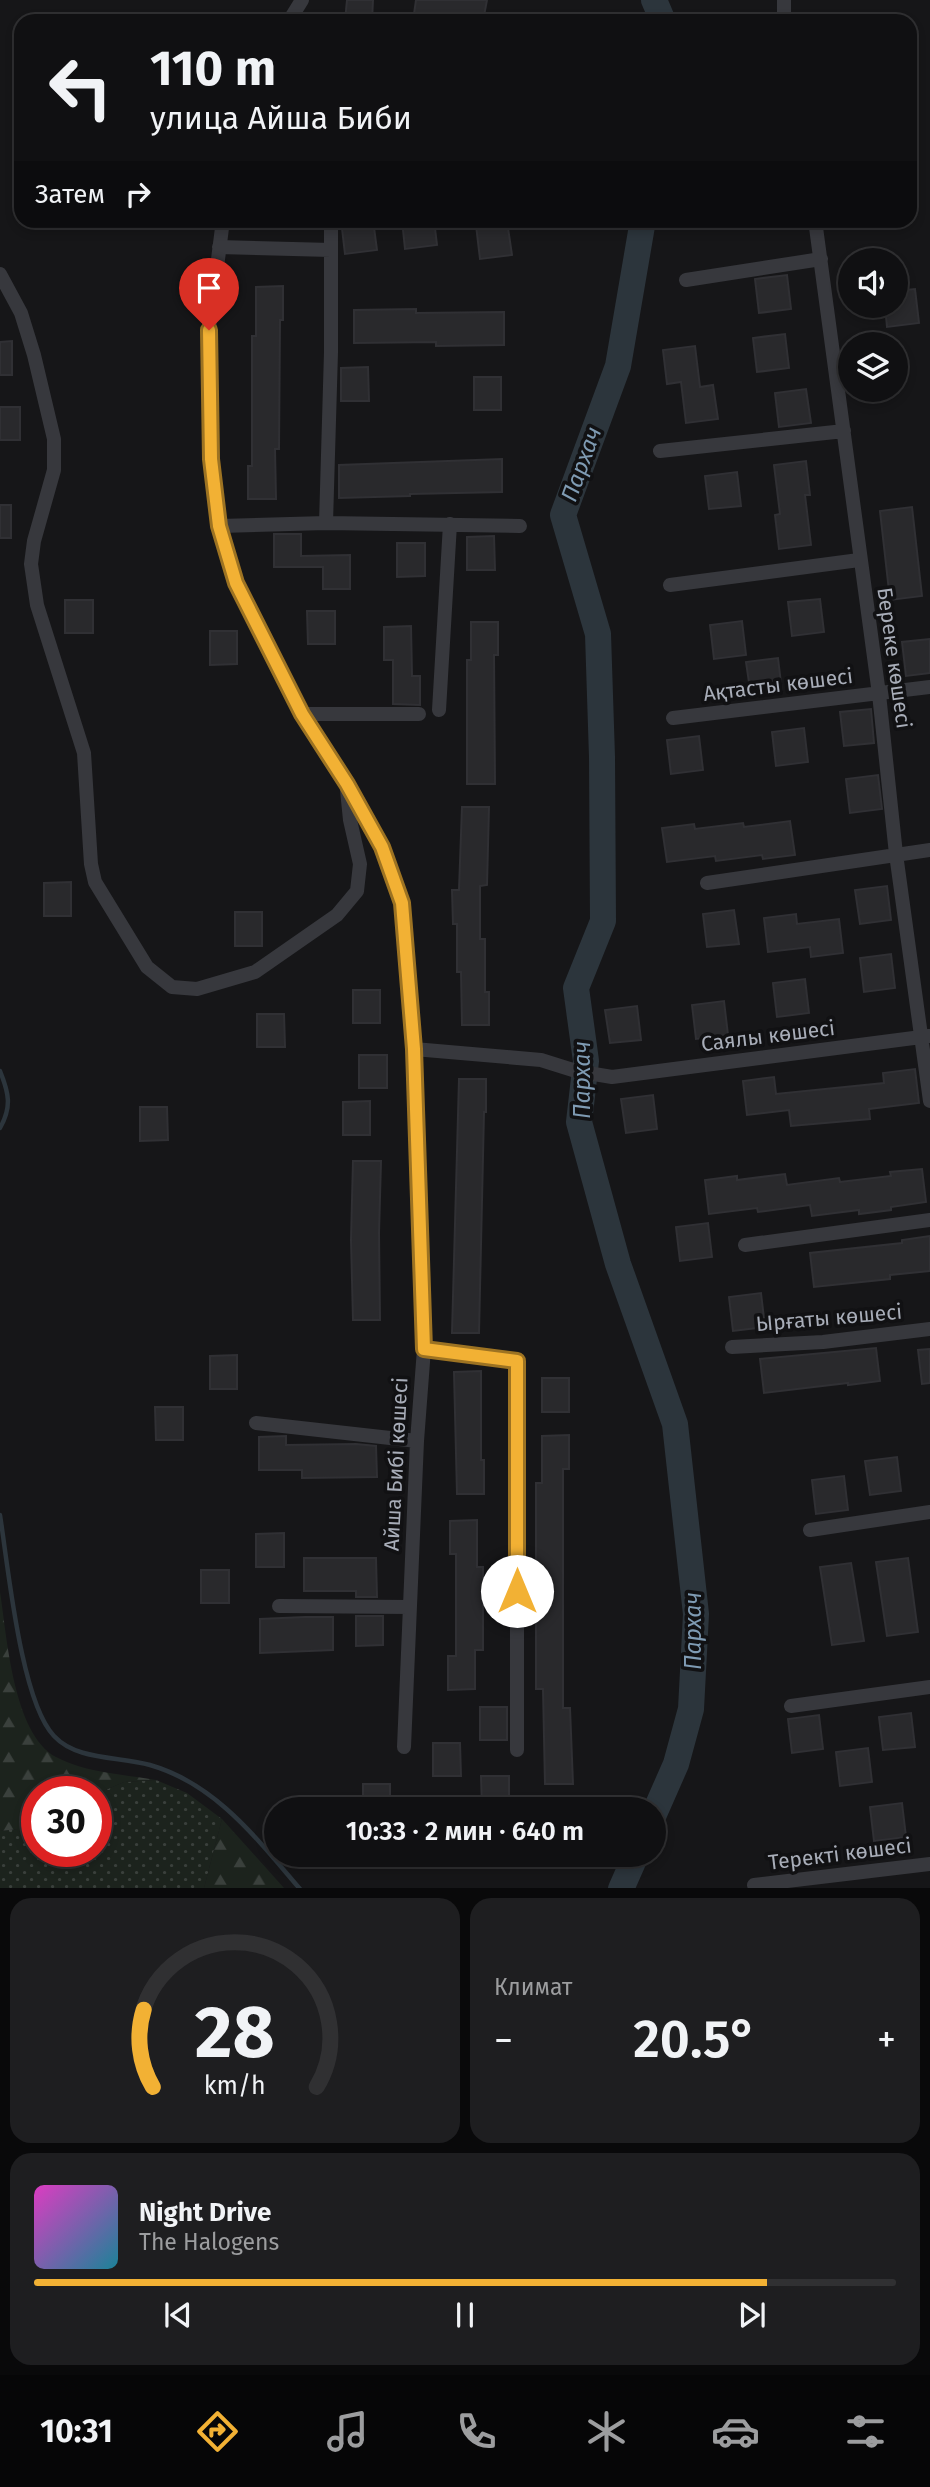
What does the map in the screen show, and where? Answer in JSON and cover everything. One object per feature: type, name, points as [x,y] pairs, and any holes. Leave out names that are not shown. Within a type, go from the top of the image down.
[{"type":"street","name":"Айша Бибі көшесі","points":[[221,228],[209,343],[211,459],[219,526],[236,583],[302,714],[347,784],[382,847],[402,903],[414,1049],[424,1349],[417,1441],[404,1747]]},
{"type":"street","points":[[326,523],[331,352],[331,228]]},
{"type":"street","name":"Береке көшесі","points":[[816,228],[879,694],[896,854],[926,1036],[930,1101]]},
{"type":"street","points":[[219,247],[331,250]]},
{"type":"street","points":[[686,280],[821,259]]},
{"type":"street","points":[[0,274],[21,313],[54,439],[54,470],[34,541],[31,565],[37,605],[84,753],[91,864],[95,882],[147,967],[172,987],[197,989],[255,972],[337,915],[357,891],[360,864],[350,820],[347,784]]},
{"type":"street","points":[[660,451],[844,431]]},
{"type":"street","points":[[219,526],[326,523],[520,526]]},
{"type":"street","points":[[439,710],[450,524]]},
{"type":"street","points":[[670,585],[859,560]]},
{"type":"street","name":"Ақтасты көшесі","points":[[673,718],[930,687]]},
{"type":"street","points":[[302,714],[419,714]]},
{"type":"street","points":[[707,883],[930,850]]},
{"type":"street","name":"Саялы көшесі","points":[[414,1049],[541,1060],[576,1071],[611,1077],[926,1036]]},
{"type":"street","points":[[745,1245],[930,1220]]},
{"type":"street","name":"Ырғаты көшесі","points":[[732,1348],[823,1342],[930,1329]]},
{"type":"street","points":[[424,1349],[517,1361],[517,1750]]},
{"type":"street","points":[[256,1423],[417,1441]]},
{"type":"street","points":[[810,1530],[930,1512]]},
{"type":"street","points":[[279,1606],[410,1607]]},
{"type":"street","points":[[790,1706],[930,1687]]},
{"type":"street","name":"Теректі көшесі","points":[[754,1885],[930,1864]]},
{"type":"green space","points":[[0,1592],[14,1682],[30,1728],[42,1745],[56,1757],[80,1766],[156,1780],[124,1782],[112,1787],[112,1776],[21,1776],[21,1829],[0,1831]]},
{"type":"green space","points":[[156,1780],[187,1793],[222,1819],[204,1888],[0,1888],[0,1831],[21,1829],[21,1867],[112,1867],[112,1787],[124,1782]]},
{"type":"green space","points":[[222,1819],[284,1888],[204,1888]]},
{"type":"building","points":[[347,0],[373,0],[372,14],[346,14]]},
{"type":"building","points":[[416,0],[487,0],[484,14],[414,14]]},
{"type":"building","points":[[342,228],[374,228],[377,250],[345,254]]},
{"type":"building","points":[[403,228],[435,228],[437,245],[405,249]]},
{"type":"building","points":[[476,228],[508,228],[512,255],[480,259]]},
{"type":"building","points":[[787,275],[791,309],[759,313],[755,279]]},
{"type":"building","points":[[283,286],[283,320],[280,320],[279,449],[275,449],[276,499],[248,499],[248,466],[252,466],[252,336],[256,336],[256,287]]},
{"type":"building","points":[[915,289],[919,323],[887,327],[886,318],[908,318],[908,290]]},
{"type":"building","points":[[416,309],[416,313],[504,312],[504,345],[354,343],[354,310]]},
{"type":"building","points":[[785,334],[789,368],[757,372],[753,338]]},
{"type":"building","points":[[12,341],[12,375],[0,375],[0,342]]},
{"type":"building","points":[[695,346],[700,387],[713,385],[718,419],[686,423],[681,382],[667,384],[663,350]]},
{"type":"building","points":[[368,367],[369,401],[341,401],[341,368]]},
{"type":"building","points":[[474,377],[501,377],[501,410],[474,410]]},
{"type":"building","points":[[806,389],[811,423],[779,427],[775,393]]},
{"type":"building","points":[[0,407],[20,407],[20,440],[0,440]]},
{"type":"building","points":[[502,459],[502,492],[339,498],[339,465]]},
{"type":"building","points":[[806,461],[810,495],[805,495],[811,545],[779,549],[775,515],[780,514],[774,465]]},
{"type":"building","points":[[737,472],[741,506],[709,509],[705,476]]},
{"type":"building","points":[[0,505],[11,505],[11,538],[0,538]]},
{"type":"building","points":[[912,507],[922,596],[890,600],[880,511]]},
{"type":"building","points":[[274,534],[301,534],[301,556],[350,555],[350,589],[323,589],[323,567],[274,567]]},
{"type":"building","points":[[494,536],[495,570],[467,570],[467,537]]},
{"type":"building","points":[[397,543],[425,543],[425,576],[397,577]]},
{"type":"building","points":[[820,599],[824,632],[792,636],[788,602]]},
{"type":"building","points":[[65,600],[93,600],[93,633],[65,633]]},
{"type":"building","points":[[307,611],[335,611],[335,644],[308,644]]},
{"type":"building","points":[[742,621],[746,655],[714,659],[710,625]]},
{"type":"building","points":[[471,622],[498,622],[498,655],[494,655],[495,784],[467,784],[467,660],[471,660]]},
{"type":"building","points":[[411,626],[412,676],[420,676],[420,705],[393,704],[393,660],[384,660],[384,627]]},
{"type":"building","points":[[210,631],[237,631],[237,664],[210,665]]},
{"type":"building","points":[[930,639],[930,673],[906,676],[902,642]]},
{"type":"building","points":[[778,658],[782,692],[751,696],[746,662]]},
{"type":"building","points":[[871,709],[874,743],[844,746],[840,712]]},
{"type":"building","points":[[804,728],[808,762],[776,766],[772,732]]},
{"type":"building","points":[[699,736],[703,770],[671,774],[667,740]]},
{"type":"building","points":[[878,775],[882,809],[850,813],[846,779]]},
{"type":"building","points":[[462,807],[489,807],[487,885],[480,886],[480,939],[485,939],[485,992],[489,992],[489,1025],[462,1025],[461,972],[457,972],[457,924],[453,924],[452,890],[459,890]]},
{"type":"building","points":[[790,821],[795,855],[763,859],[762,855],[716,861],[715,856],[667,862],[662,828],[694,824],[695,829],[743,823],[744,827]]},
{"type":"building","points":[[71,882],[71,916],[44,916],[44,883]]},
{"type":"building","points":[[887,886],[891,920],[860,924],[855,890]]},
{"type":"building","points":[[734,910],[739,944],[707,947],[703,914]]},
{"type":"building","points":[[235,912],[262,912],[262,946],[235,946]]},
{"type":"building","points":[[796,914],[797,924],[839,919],[843,953],[811,957],[810,947],[768,952],[764,918]]},
{"type":"building","points":[[891,954],[895,988],[864,992],[860,958]]},
{"type":"building","points":[[805,979],[809,1013],[777,1017],[773,983]]},
{"type":"building","points":[[353,990],[380,990],[380,1023],[353,1023]]},
{"type":"building","points":[[724,1001],[728,1035],[696,1039],[692,1005]]},
{"type":"building","points":[[637,1006],[641,1040],[610,1043],[605,1010]]},
{"type":"building","points":[[257,1014],[284,1014],[285,1047],[257,1047]]},
{"type":"building","points":[[359,1055],[387,1055],[387,1088],[359,1088]]},
{"type":"building","points":[[915,1069],[919,1103],[869,1109],[870,1119],[791,1126],[789,1110],[747,1115],[743,1081],[774,1077],[776,1094],[884,1083],[883,1073]]},
{"type":"building","points":[[459,1079],[486,1079],[479,1333],[452,1333]]},
{"type":"building","points":[[653,1095],[657,1129],[626,1133],[621,1099]]},
{"type":"building","points":[[370,1101],[370,1135],[343,1135],[343,1102]]},
{"type":"building","points":[[140,1107],[167,1107],[168,1140],[140,1141]]},
{"type":"building","points":[[353,1161],[381,1161],[380,1320],[353,1320]]},
{"type":"building","points":[[922,1169],[926,1202],[891,1207],[891,1210],[859,1214],[859,1210],[812,1216],[810,1205],[758,1212],[757,1208],[709,1214],[705,1180],[737,1176],[737,1180],[785,1174],[787,1185],[839,1178],[840,1182],[891,1176],[890,1172]]},
{"type":"building","points":[[708,1223],[712,1257],[680,1261],[676,1227]]},
{"type":"building","points":[[930,1236],[930,1271],[890,1275],[890,1279],[814,1287],[810,1253],[902,1243],[902,1240]]},
{"type":"building","points":[[761,1293],[765,1327],[733,1331],[729,1297]]},
{"type":"building","points":[[876,1348],[880,1381],[764,1393],[760,1359]]},
{"type":"building","points":[[930,1349],[930,1383],[922,1384],[918,1350]]},
{"type":"building","points":[[237,1355],[237,1389],[210,1389],[210,1356]]},
{"type":"building","points":[[481,1371],[481,1460],[484,1460],[484,1494],[457,1494],[454,1372]]},
{"type":"building","points":[[542,1378],[569,1378],[569,1412],[542,1412]]},
{"type":"building","points":[[155,1407],[183,1407],[183,1440],[156,1440]]},
{"type":"building","points":[[569,1435],[569,1469],[563,1469],[563,1708],[570,1708],[573,1784],[545,1784],[543,1689],[536,1689],[536,1483],[542,1483],[542,1436]]},
{"type":"building","points":[[286,1436],[286,1445],[376,1446],[377,1477],[302,1478],[302,1470],[259,1470],[259,1437]]},
{"type":"building","points":[[897,1457],[901,1491],[870,1495],[865,1461]]},
{"type":"building","points":[[844,1476],[848,1510],[816,1514],[812,1480]]},
{"type":"building","points":[[477,1520],[477,1567],[483,1567],[483,1650],[475,1650],[475,1689],[448,1690],[448,1656],[456,1656],[456,1554],[450,1554],[450,1521]]},
{"type":"building","points":[[284,1533],[284,1567],[256,1567],[256,1534]]},
{"type":"building","points":[[304,1558],[376,1558],[377,1597],[356,1597],[356,1591],[304,1591]]},
{"type":"building","points":[[908,1558],[918,1632],[887,1636],[876,1562]]},
{"type":"building","points":[[851,1563],[864,1641],[832,1645],[820,1567]]},
{"type":"building","points":[[201,1570],[229,1570],[229,1603],[201,1603]]},
{"type":"building","points":[[356,1616],[383,1616],[383,1645],[356,1646]]},
{"type":"building","points":[[333,1617],[333,1650],[260,1653],[260,1619]]},
{"type":"building","points":[[480,1707],[507,1707],[507,1740],[480,1740]]},
{"type":"building","points":[[911,1713],[915,1747],[883,1750],[879,1717]]},
{"type":"building","points":[[819,1715],[823,1749],[792,1753],[788,1719]]},
{"type":"building","points":[[433,1743],[460,1743],[461,1776],[433,1776]]},
{"type":"building","points":[[868,1748],[872,1782],[840,1786],[836,1752]]},
{"type":"building","points":[[481,1776],[509,1776],[509,1797],[482,1797]]},
{"type":"building","points":[[363,1784],[390,1784],[390,1797],[363,1797]]},
{"type":"building","points":[[902,1803],[906,1837],[874,1841],[870,1807]]},
{"type":"waterway","name":"Пархач","points":[[654,0],[660,14]]},
{"type":"waterway","name":"Пархач","points":[[642,228],[618,366],[563,515],[598,634],[602,757],[603,921],[576,988],[586,1061],[579,1122],[618,1264],[675,1424],[696,1614],[691,1709],[676,1764],[661,1797]]},
{"type":"waterway","points":[[0,1071],[8,1100],[0,1128]]},
{"type":"waterway","points":[[0,1515],[25,1665],[43,1719],[54,1736],[74,1750],[150,1765],[195,1785],[234,1815],[299,1888]]},
{"type":"waterway","name":"Пархач","points":[[621,1888],[631,1867]]},
{"type":"route","points":[[209,330],[211,459],[219,526],[236,583],[302,714],[347,784],[382,847],[402,903],[414,1049],[424,1349],[517,1361],[517,1591]]}]
